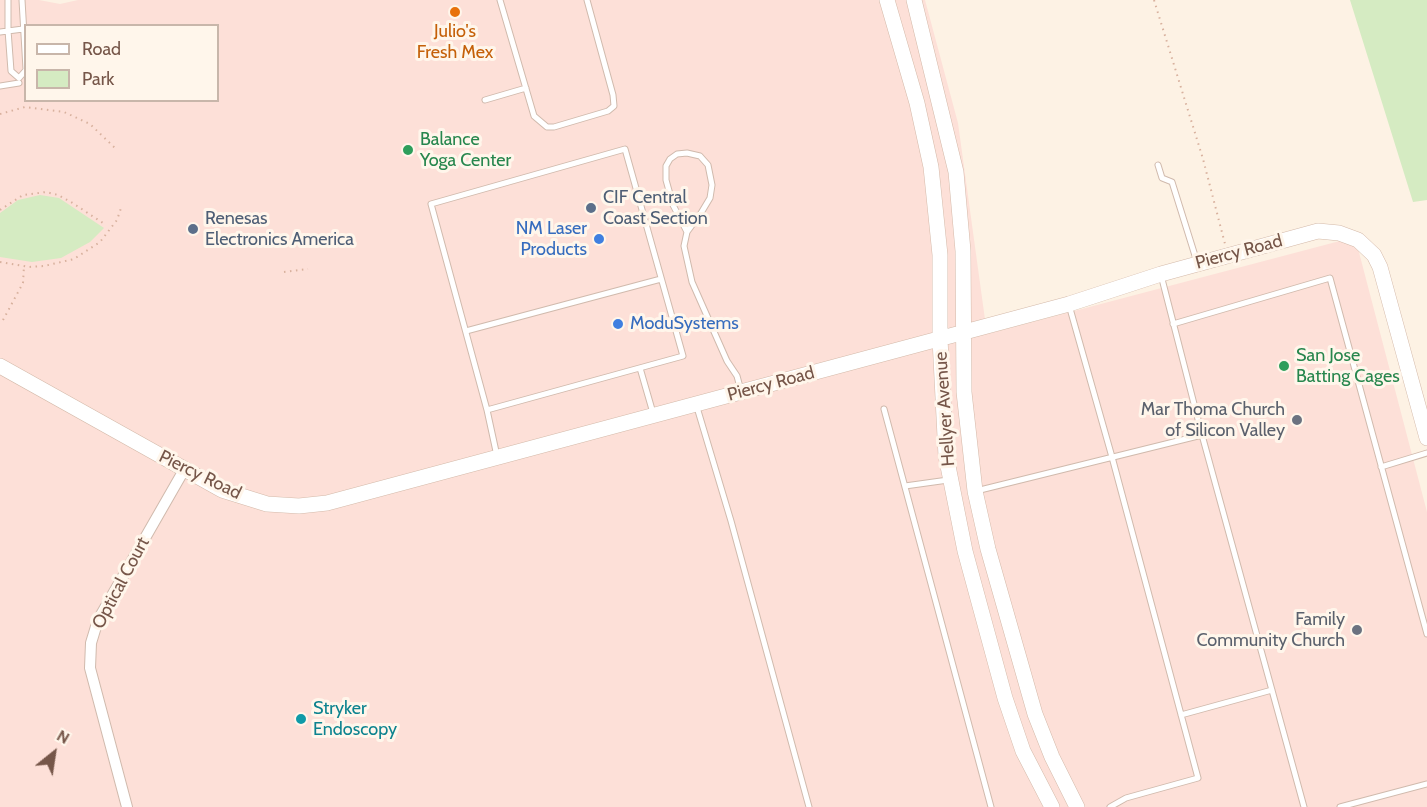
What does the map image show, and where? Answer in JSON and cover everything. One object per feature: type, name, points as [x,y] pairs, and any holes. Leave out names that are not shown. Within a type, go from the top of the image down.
[{"type":"main road","name":"Hellyer Avenue","points":[[887,0],[917,103],[932,167],[940,255],[940,339],[944,435],[950,480],[965,551],[1005,698],[1023,751],[1052,807]]},
{"type":"main road","name":"Hellyer Avenue","points":[[915,0],[956,172],[963,251],[964,392],[975,491],[988,549],[1035,714],[1052,757],[1077,807]]},
{"type":"main road","name":"Piercy Road","points":[[0,366],[222,490],[267,504],[299,506],[327,503],[940,339],[1318,231],[1339,233],[1358,240],[1374,255],[1380,267],[1427,438]]},
{"type":"street","name":"Optical Court","points":[[127,807],[90,668],[91,643],[98,620],[184,470]]},
{"type":"lane","points":[[8,0],[11,71],[21,81]]},
{"type":"lane","points":[[22,0],[24,42]]},
{"type":"lane","points":[[500,0],[534,116],[547,127],[608,111],[614,106],[587,0]]},
{"type":"lane","points":[[0,32],[23,29]]},
{"type":"lane","points":[[0,86],[21,81]]},
{"type":"lane","points":[[485,100],[526,88]]},
{"type":"lane","points":[[487,410],[683,356],[625,149],[431,204],[498,458]]},
{"type":"lane","points":[[687,232],[673,205],[666,180],[666,166],[670,159],[677,154],[687,153],[700,156],[708,165],[712,185],[710,198],[687,232],[684,246],[692,282],[727,361],[737,376],[741,392]]},
{"type":"lane","points":[[1158,165],[1162,178],[1172,182],[1197,264]]},
{"type":"lane","points":[[1161,274],[1202,435],[1304,807]]},
{"type":"lane","points":[[1173,324],[1330,278],[1427,634]]},
{"type":"lane","points":[[466,331],[661,279]]},
{"type":"lane","points":[[1069,304],[1113,458],[1198,778],[1126,798],[1110,807]]},
{"type":"lane","points":[[640,368],[654,416]]},
{"type":"lane","points":[[696,404],[731,521],[809,807]]},
{"type":"lane","points":[[884,409],[991,807]]},
{"type":"lane","points":[[975,491],[1202,435]]},
{"type":"lane","points":[[1381,467],[1427,453]]},
{"type":"lane","points":[[905,486],[950,480]]},
{"type":"lane","points":[[1181,715],[1272,690]]},
{"type":"lane","points":[[1340,807],[1427,784]]},
{"type":"path","points":[[1154,0],[1203,159],[1228,255]]},
{"type":"path","points":[[0,114],[25,107],[64,112],[90,124],[115,148]]},
{"type":"path","points":[[0,210],[23,195],[46,192],[58,195],[106,225]]},
{"type":"path","points":[[0,262],[24,266],[44,266],[74,259],[89,250],[110,231],[122,208]]},
{"type":"path","points":[[3,320],[23,283],[24,266]]},
{"type":"path","points":[[284,272],[308,269]]},
{"type":"shaded area","points":[[0,0],[39,0],[60,4],[78,0],[925,0],[958,123],[987,334],[1355,237],[1427,512],[1427,807],[0,807]]},
{"type":"green space","points":[[1350,0],[1427,0],[1427,200],[1413,202]]},
{"type":"green space","points":[[40,195],[59,198],[104,228],[90,242],[61,258],[32,262],[0,257],[0,213],[18,200]]},
{"type":"place","name":"Julio's Fresh Mex","points":[[455,12]]},
{"type":"place","name":"Balance Yoga Center","points":[[408,150]]},
{"type":"place","name":"CIF Central Coast Section","points":[[591,208]]},
{"type":"place","name":"Renesas Electronics America","points":[[193,229]]},
{"type":"place","name":"NM Laser Products","points":[[599,239]]},
{"type":"place","name":"ModuSystems","points":[[618,324]]},
{"type":"place","name":"San Jose Batting Cages","points":[[1284,366]]},
{"type":"place","name":"Mar Thoma Church of Silicon Valley","points":[[1297,420]]},
{"type":"place","name":"Family Community Church","points":[[1357,630]]},
{"type":"place","name":"Stryker Endoscopy","points":[[301,719]]}]
